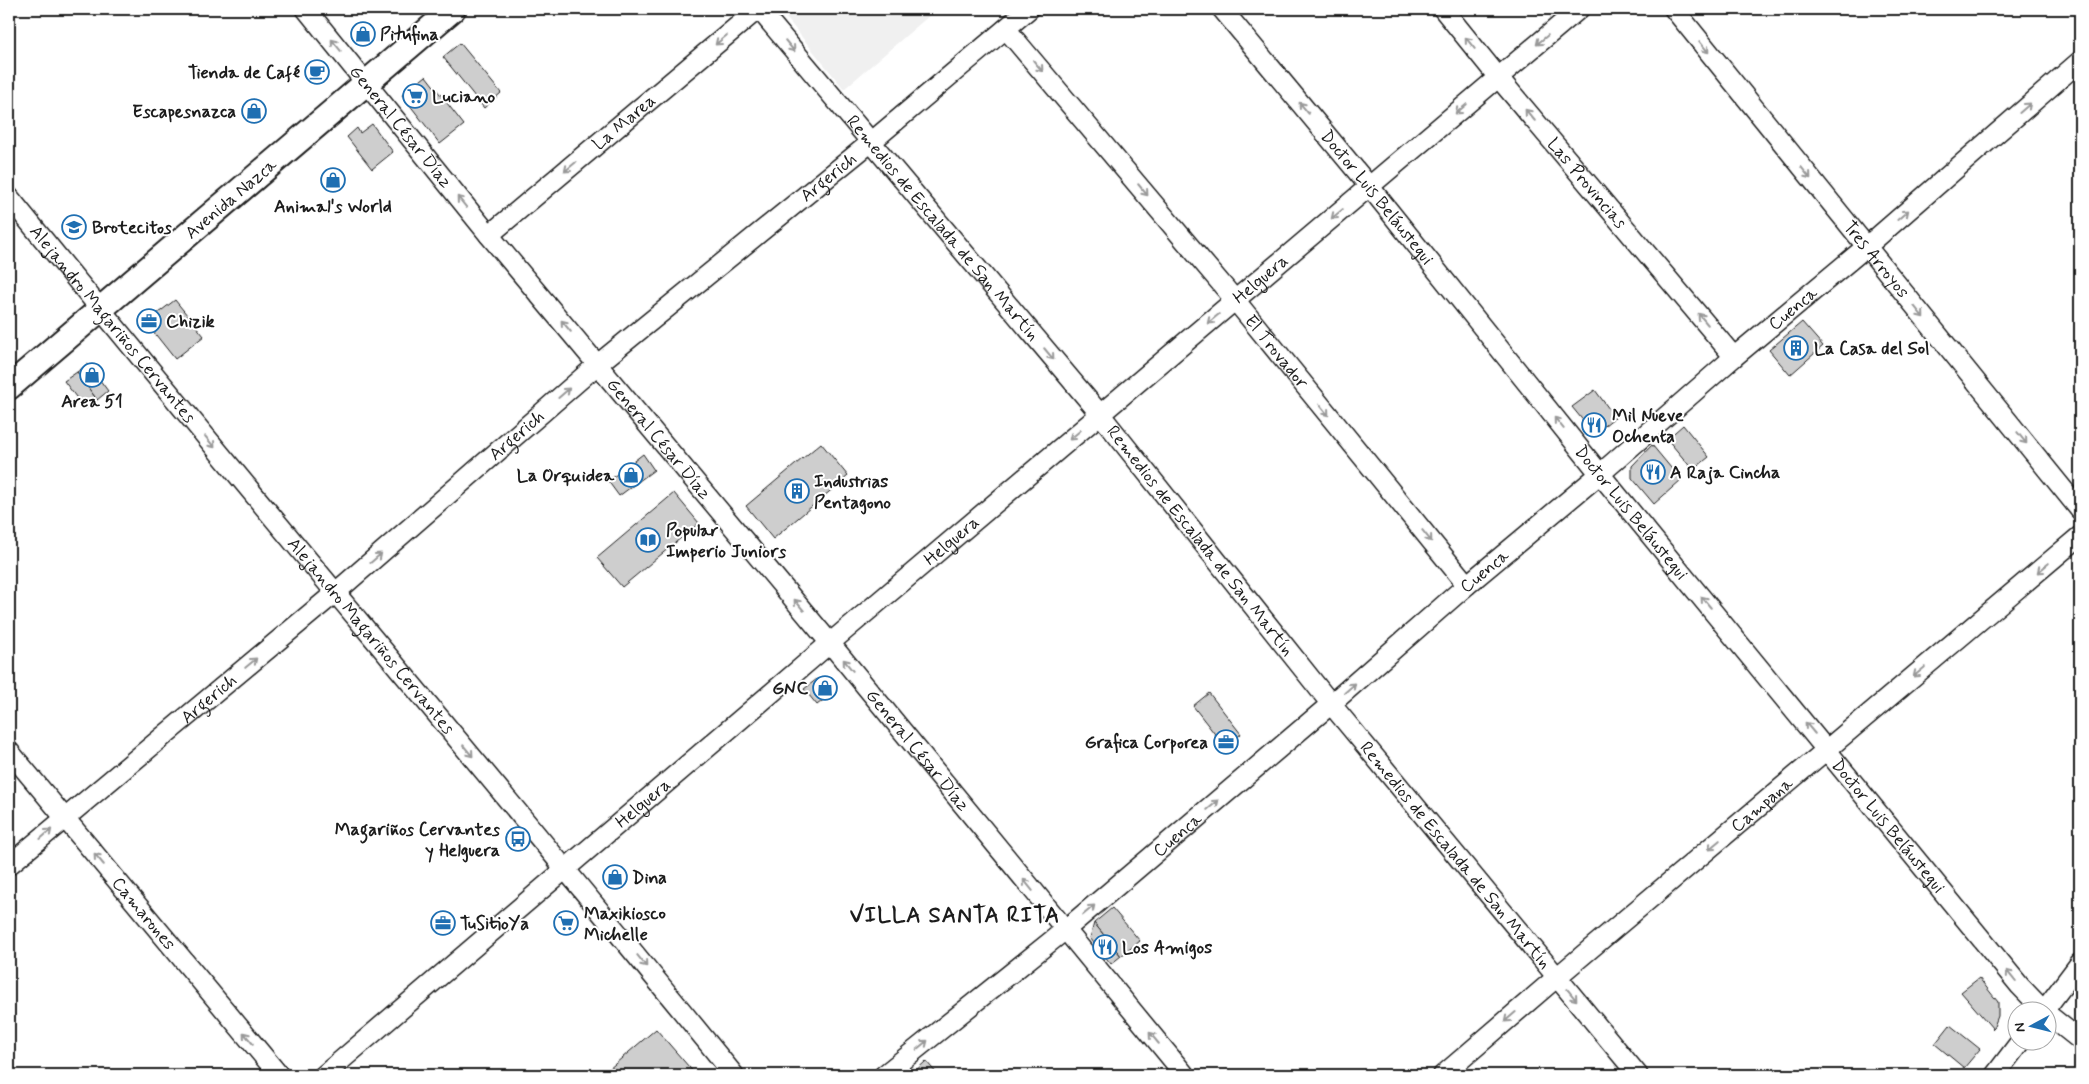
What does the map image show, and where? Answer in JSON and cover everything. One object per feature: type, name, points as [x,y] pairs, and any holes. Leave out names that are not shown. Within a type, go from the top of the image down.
[{"type":"main road","name":"Avenida Nazca","points":[[9,387],[453,9]]},
{"type":"street","name":"General César Díaz","points":[[306,9],[489,235],[830,642],[1185,1075]]},
{"type":"street","name":"Remedios de Escalada de San Martín","points":[[759,9],[1100,414],[1331,704],[1638,1075]]},
{"type":"street","name":"La Marea","points":[[489,235],[759,9]]},
{"type":"street","name":"Argerich","points":[[9,865],[335,594],[598,364],[870,143],[1029,9]]},
{"type":"street","name":"Doctor Luis Beláustegui","points":[[1222,9],[1369,186],[1600,474],[2020,986],[2035,1002]]},
{"type":"street","name":"Las Provincias","points":[[1443,9],[1734,357]]},
{"type":"street","name":"Helguera","points":[[324,1075],[830,642],[1579,9]]},
{"type":"street","name":"Tres Arroyos","points":[[1674,9],[2080,510]]},
{"type":"street","name":"El Trovador","points":[[1006,29],[1235,300],[1467,585]]},
{"type":"street","name":"Cuenca","points":[[884,1075],[1065,930],[1331,704],[1467,585],[1600,474],[1734,357],[1866,248],[2080,60]]},
{"type":"street","name":"Alejandro Magariños Cervantes","points":[[9,197],[335,594],[567,868],[734,1075]]},
{"type":"street","name":"Campana","points":[[1443,1075],[1557,976],[2080,536]]},
{"type":"street","name":"Camarones","points":[[9,751],[279,1075]]},
{"type":"street","points":[[2052,1002],[2080,963]]},
{"type":"street","name":"Doctor Luis Beláustegui","points":[[2056,1021],[2080,1040]]},
{"type":"street","points":[[1995,1075],[2012,1052]]},
{"type":"shaded area","points":[[779,9],[937,9],[844,89]]},
{"type":"building","points":[[460,43],[501,93],[484,108],[443,57]]},
{"type":"building","points":[[426,76],[464,125],[440,144],[402,95]]},
{"type":"building","points":[[372,124],[393,152],[372,169],[347,137],[357,128],[360,133]]},
{"type":"building","points":[[175,300],[204,336],[175,359],[152,330],[151,323],[153,317]]},
{"type":"building","name":"La Casa del Sol","points":[[1802,322],[1823,346],[1790,375],[1769,350]]},
{"type":"building","points":[[88,364],[108,391],[97,400],[77,372]]},
{"type":"building","points":[[77,372],[97,400],[85,409],[64,381]]},
{"type":"building","points":[[1595,390],[1615,417],[1599,430],[1590,429],[1572,407]]},
{"type":"building","points":[[1683,425],[1709,457],[1693,470],[1667,439]]},
{"type":"building","name":"Industrias Pentagono","points":[[821,443],[848,476],[773,539],[746,506]]},
{"type":"building","name":"A Raja Cincha","points":[[1652,445],[1681,480],[1654,504],[1632,478],[1632,466]]},
{"type":"building","name":"La Orquidea","points":[[643,454],[654,470],[619,496],[608,481]]},
{"type":"building","name":"Popular Imperio Juniors","points":[[674,493],[699,523],[622,587],[597,558]]},
{"type":"building","points":[[817,679],[826,680],[835,691],[817,705],[804,689]]},
{"type":"building","points":[[1209,693],[1241,734],[1225,747],[1193,706]]},
{"type":"building","points":[[1112,908],[1140,941],[1121,956],[1094,923]]},
{"type":"building","name":"Los Amigos","points":[[1094,923],[1121,956],[1111,964],[1090,938]]},
{"type":"building","points":[[1979,978],[1998,1002],[1998,1016],[1993,1029],[1961,992]]},
{"type":"building","points":[[1950,1025],[1980,1049],[1964,1068],[1935,1044]]},
{"type":"building","points":[[656,1029],[696,1075],[602,1075]]},
{"type":"building","points":[[926,1061],[938,1075],[911,1075]]},
{"type":"place","name":"Pitufina","points":[[363,34]]},
{"type":"place","name":"Tienda de Café","points":[[317,72]]},
{"type":"place","name":"Luciano","points":[[415,96]]},
{"type":"place","name":"Escapesnazca","points":[[254,111]]},
{"type":"place","name":"Animal's World","points":[[333,180]]},
{"type":"place","name":"Brotecitos","points":[[74,227]]},
{"type":"place","name":"Chizik","points":[[149,321]]},
{"type":"place","name":"La Casa del Sol","points":[[1796,348]]},
{"type":"place","name":"Area 51","points":[[92,375]]},
{"type":"place","name":"Mil Nueve Ochenta","points":[[1594,425]]},
{"type":"place","name":"A Raja Cincha","points":[[1653,472]]},
{"type":"place","name":"La Orquidea","points":[[631,475]]},
{"type":"place","name":"Industrias Pentagono","points":[[797,491]]},
{"type":"place","name":"Popular Imperio Juniors","points":[[648,540]]},
{"type":"place","name":"GNC","points":[[825,688]]},
{"type":"place","name":"Grafica Corporea","points":[[1226,742]]},
{"type":"place","name":"Magariños Cervantes y Helguera","points":[[518,839]]},
{"type":"place","name":"Dina","points":[[615,877]]},
{"type":"place","name":"TuSitioYa","points":[[443,923]]},
{"type":"place","name":"Maxikiosco Michelle","points":[[566,923]]},
{"type":"place","name":"Los Amigos","points":[[1105,947]]},
{"type":"district","name":"VILLA SANTA RITA","points":[[955,914]]}]
